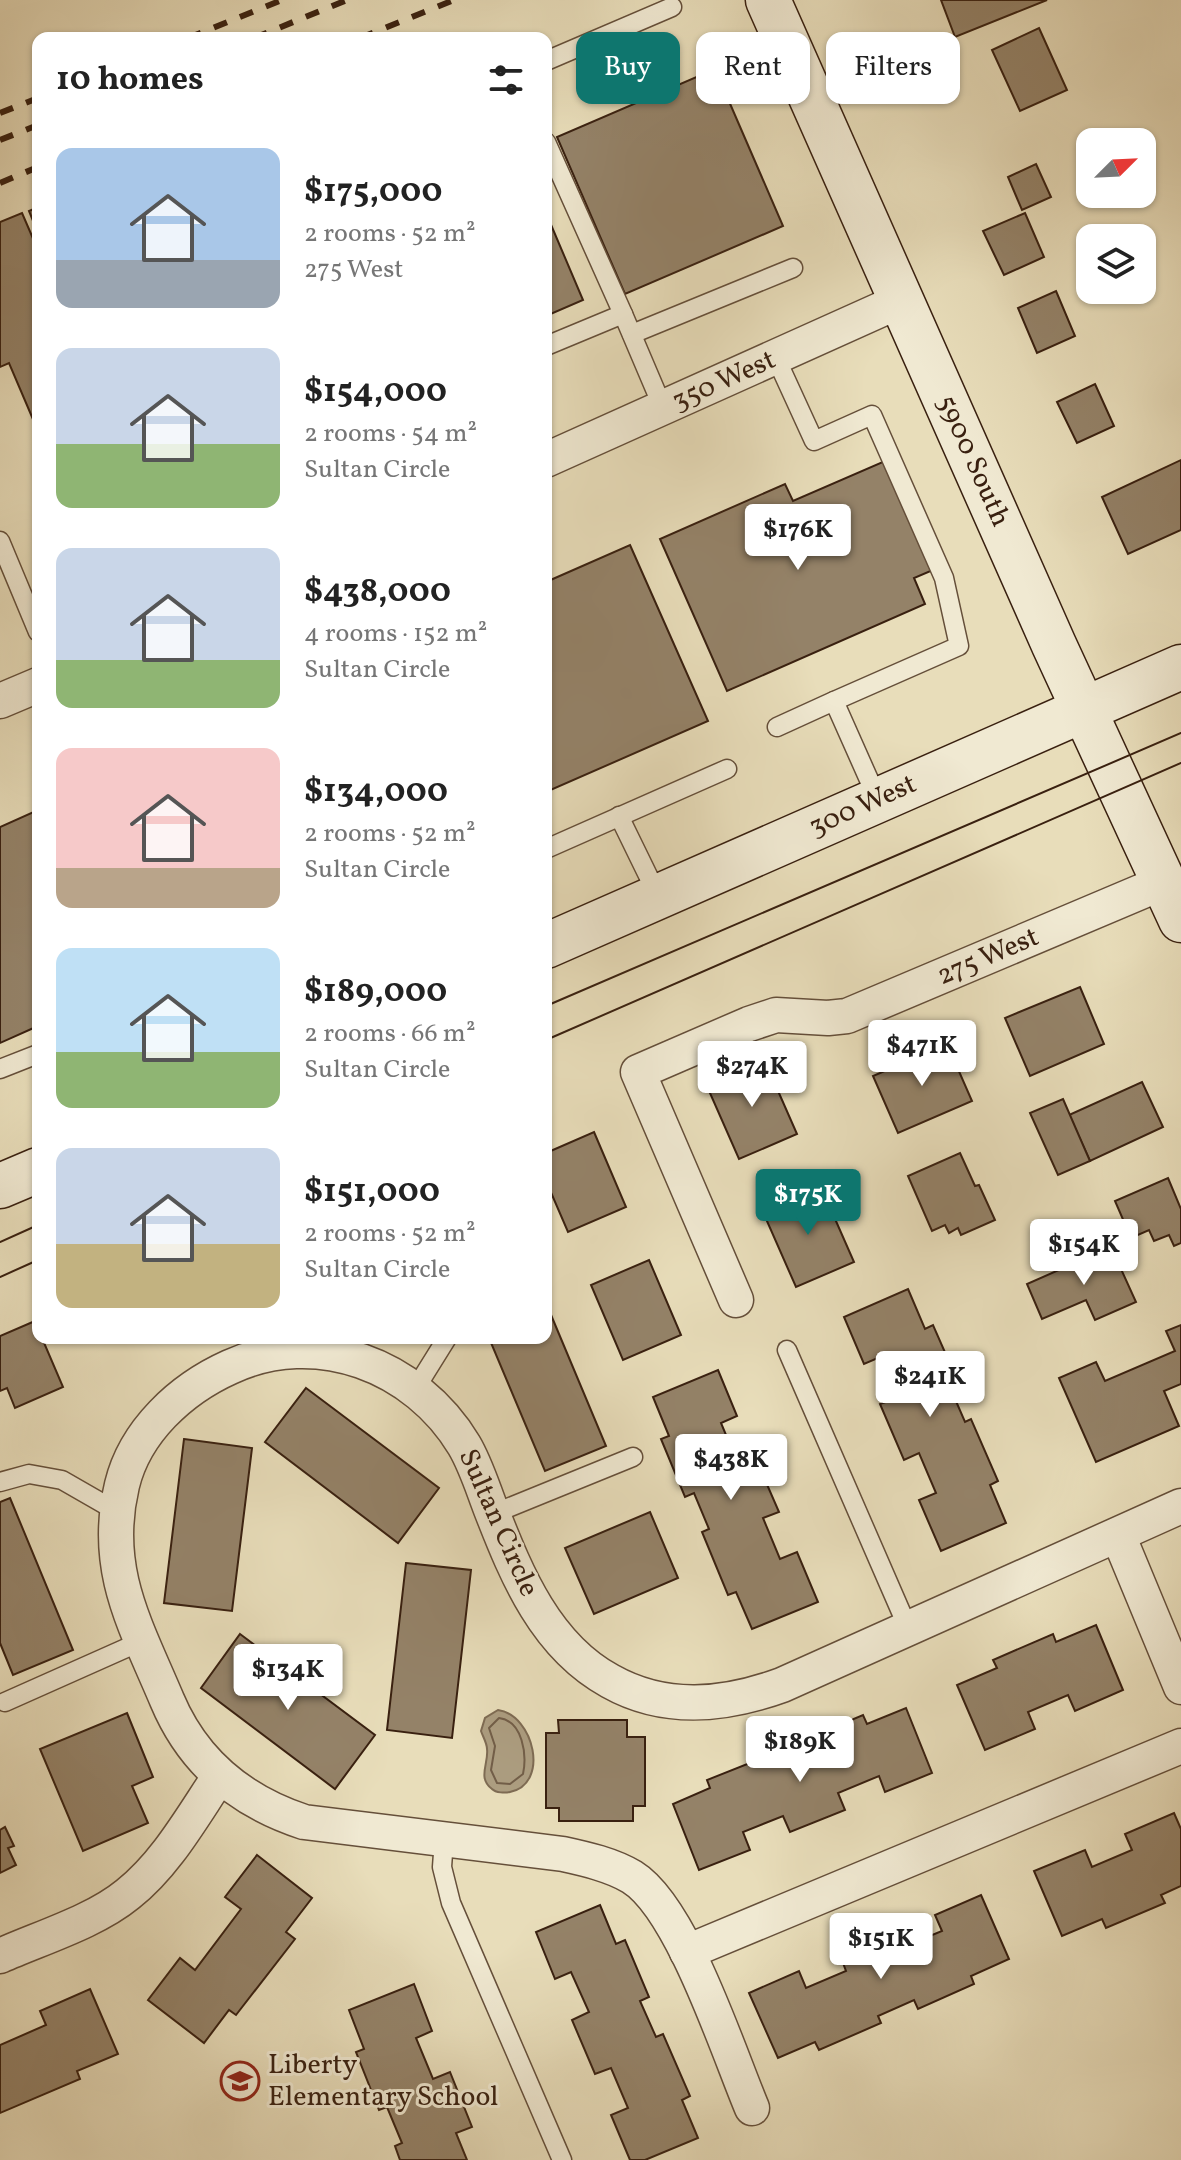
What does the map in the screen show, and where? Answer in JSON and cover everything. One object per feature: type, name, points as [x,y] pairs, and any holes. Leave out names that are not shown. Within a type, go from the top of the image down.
[{"type":"street","name":"5900 South","points":[[768,0],[1173,901]]},
{"type":"street","name":"350 West","points":[[552,457],[902,300]]},
{"type":"street","name":"300 West","points":[[552,943],[1181,667]]},
{"type":"street","points":[[0,701],[32,688]]},
{"type":"street","name":"275 West","points":[[736,1300],[638,1072],[776,1015],[847,1016],[1173,901]]},
{"type":"street","points":[[0,1186],[32,1173]]},
{"type":"street","name":"Sultan Circle","points":[[752,2108],[687,1952],[667,1915],[651,1893],[623,1873],[590,1860],[563,1854],[304,1822],[276,1813],[219,1777],[187,1740],[173,1715],[142,1641],[118,1574],[115,1546],[116,1511],[125,1474],[158,1420],[178,1398],[205,1379],[234,1365],[267,1355],[298,1350],[327,1351],[354,1357],[387,1370],[448,1421],[463,1444],[475,1465],[493,1514],[536,1609],[557,1638],[580,1661],[611,1682],[669,1703],[699,1704],[756,1695],[1181,1506]]},
{"type":"street","points":[[1118,1535],[1181,1687]]},
{"type":"street","points":[[687,1952],[1181,1746]]},
{"type":"street","points":[[0,1956],[91,1916],[128,1895],[146,1879],[219,1777]]},
{"type":"lane","points":[[552,58],[672,7]]},
{"type":"lane","points":[[552,155],[663,408]]},
{"type":"lane","points":[[632,334],[793,268]]},
{"type":"lane","points":[[552,344],[623,314]]},
{"type":"lane","points":[[776,358],[814,441],[872,415],[944,578],[959,646],[777,727]]},
{"type":"lane","points":[[0,541],[32,618]]},
{"type":"lane","points":[[834,701],[878,800]]},
{"type":"lane","points":[[552,846],[727,769]]},
{"type":"lane","points":[[619,816],[658,897]]},
{"type":"lane","points":[[0,1069],[32,1056]]},
{"type":"lane","points":[[414,1391],[443,1344]]},
{"type":"lane","points":[[787,1350],[908,1628]]},
{"type":"lane","points":[[493,1514],[633,1457]]},
{"type":"lane","points":[[0,1482],[29,1474],[62,1480],[116,1511]]},
{"type":"lane","points":[[5,1702],[142,1641]]},
{"type":"lane","points":[[444,1840],[442,1867],[451,1903],[562,2160]]},
{"type":"water","points":[[498,1710],[521,1724],[532,1750],[530,1777],[522,1786],[508,1792],[494,1790],[484,1775],[487,1749],[481,1731],[485,1718]]},
{"type":"building","points":[[941,0],[1047,0],[960,35],[960,32],[953,32]]},
{"type":"building","points":[[1039,28],[1067,90],[1020,111],[992,50]]},
{"type":"building","points":[[696,77],[696,104],[730,104],[783,226],[625,294],[557,137],[634,104],[680,104],[680,84]]},
{"type":"building","points":[[1036,164],[1051,197],[1022,210],[1008,177]]},
{"type":"building","points":[[22,213],[32,236],[32,417],[9,363],[0,367],[0,222]]},
{"type":"building","points":[[1025,213],[1044,257],[1004,275],[983,231]]},
{"type":"building","points":[[552,227],[583,300],[552,313]]},
{"type":"building","points":[[1056,291],[1075,336],[1037,353],[1018,308]]},
{"type":"building","points":[[1095,384],[1114,426],[1077,443],[1057,402]]},
{"type":"building","points":[[1181,460],[1181,530],[1128,554],[1102,497]]},
{"type":"building","points":[[885,461],[933,570],[914,578],[925,604],[727,691],[660,539],[785,484],[793,501]]},
{"type":"building","points":[[630,545],[708,721],[552,789],[552,579]]},
{"type":"building","points":[[32,813],[32,1029],[0,1043],[0,827]]},
{"type":"building","points":[[1080,987],[1104,1044],[1030,1076],[1005,1018]]},
{"type":"building","points":[[947,1044],[972,1101],[898,1133],[873,1076]]},
{"type":"building","points":[[764,1059],[797,1134],[739,1159],[706,1084]]},
{"type":"building","points":[[1142,1082],[1163,1127],[1090,1161],[1069,1115]]},
{"type":"building","points":[[1063,1099],[1090,1161],[1058,1175],[1030,1113]]},
{"type":"building","points":[[594,1132],[626,1207],[568,1232],[552,1195],[552,1150]]},
{"type":"building","points":[[960,1153],[995,1220],[961,1235],[958,1228],[949,1233],[945,1225],[932,1231],[908,1176]]},
{"type":"building","points":[[1168,1178],[1181,1209],[1181,1243],[1174,1246],[1169,1235],[1154,1241],[1149,1230],[1131,1238],[1115,1201]]},
{"type":"building","points":[[821,1187],[854,1262],[796,1287],[763,1212]]},
{"type":"building","points":[[1111,1247],[1136,1302],[1095,1320],[1086,1300],[1042,1319],[1027,1284]]},
{"type":"building","points":[[649,1260],[681,1335],[623,1360],[591,1285]]},
{"type":"building","points":[[908,1289],[925,1329],[933,1325],[958,1382],[949,1385],[965,1422],[971,1419],[998,1481],[990,1485],[1006,1523],[941,1551],[919,1500],[936,1493],[919,1453],[904,1460],[880,1404],[897,1398],[880,1357],[864,1364],[844,1317]]},
{"type":"building","points":[[552,1317],[606,1446],[545,1471],[492,1344],[552,1344]]},
{"type":"building","points":[[32,1322],[32,1344],[45,1344],[63,1387],[15,1408],[7,1388],[0,1391],[0,1336]]},
{"type":"building","points":[[1181,1325],[1181,1384],[1164,1391],[1179,1426],[1096,1462],[1059,1378],[1096,1362],[1105,1381],[1175,1351],[1166,1331]]},
{"type":"building","points":[[718,1370],[737,1416],[721,1423],[738,1464],[755,1457],[779,1512],[763,1518],[780,1559],[797,1552],[818,1602],[752,1629],[736,1592],[728,1595],[702,1532],[709,1529],[694,1493],[685,1497],[661,1439],[669,1436],[653,1397]]},
{"type":"building","points":[[306,1388],[439,1488],[398,1543],[265,1442]]},
{"type":"building","points":[[184,1439],[252,1448],[232,1611],[164,1603]]},
{"type":"building","points":[[10,1498],[73,1650],[13,1675],[0,1643],[0,1502]]},
{"type":"building","points":[[650,1512],[678,1578],[594,1614],[565,1548]]},
{"type":"building","points":[[406,1563],[471,1570],[452,1738],[387,1730]]},
{"type":"building","points":[[1096,1625],[1123,1690],[1075,1711],[1068,1695],[1028,1712],[1035,1729],[985,1750],[957,1685],[997,1668],[993,1660],[1053,1634],[1056,1642]]},
{"type":"building","points":[[240,1634],[375,1735],[335,1789],[201,1688]]},
{"type":"building","points":[[906,1708],[932,1773],[885,1792],[879,1776],[838,1793],[845,1810],[790,1832],[783,1816],[743,1832],[750,1850],[699,1870],[673,1804],[710,1788],[707,1780],[770,1755],[773,1762],[809,1748],[806,1739],[863,1715],[867,1724]]},
{"type":"building","points":[[127,1713],[153,1777],[132,1786],[148,1823],[83,1851],[40,1749]]},
{"type":"building","points":[[558,1720],[627,1720],[627,1737],[645,1737],[645,1806],[633,1806],[633,1821],[559,1821],[559,1808],[546,1808],[546,1733],[559,1733]]},
{"type":"building","points":[[1174,1813],[1181,1829],[1181,1886],[1161,1895],[1165,1903],[1106,1928],[1102,1919],[1062,1936],[1034,1871],[1085,1850],[1092,1867],[1132,1850],[1125,1834]]},
{"type":"building","points":[[5,1827],[14,1846],[8,1848],[16,1865],[0,1873],[0,1830]]},
{"type":"building","points":[[257,1855],[312,1898],[286,1932],[295,1939],[236,2015],[229,2010],[204,2043],[148,2000],[180,1958],[195,1970],[241,1909],[225,1897]]},
{"type":"building","points":[[981,1895],[1009,1959],[971,1976],[974,1984],[918,2009],[914,2000],[878,2016],[881,2023],[819,2050],[815,2042],[778,2058],[749,1993],[799,1971],[806,1988],[846,1971],[840,1955],[894,1931],[901,1948],[942,1931],[935,1915]]},
{"type":"building","points":[[600,1905],[616,1944],[625,1940],[649,1997],[640,2001],[656,2037],[663,2034],[690,2096],[682,2100],[698,2138],[645,2160],[630,2160],[611,2115],[628,2108],[611,2068],[595,2074],[572,2020],[589,2012],[571,1972],[555,1979],[536,1932]]},
{"type":"building","points":[[414,1984],[432,2031],[416,2038],[433,2079],[450,2072],[472,2127],[456,2133],[467,2160],[400,2160],[395,2146],[402,2143],[387,2107],[379,2110],[356,2052],[364,2049],[349,2010]]},
{"type":"building","points":[[90,1989],[118,2054],[77,2071],[80,2079],[0,2113],[0,2045],[46,2025],[40,2011]]},
{"type":"tram line","points":[[552,1003],[1181,733]]},
{"type":"tram line","points":[[552,1037],[1181,763]]},
{"type":"tram line","points":[[0,1242],[32,1228]]},
{"type":"tram line","points":[[0,1277],[32,1263]]},
{"type":"railway","points":[[203,32],[282,0]]},
{"type":"railway","points":[[269,32],[347,0]]},
{"type":"railway","points":[[375,32],[454,0]]},
{"type":"railway","points":[[0,113],[32,100]]},
{"type":"railway","points":[[0,140],[32,127]]},
{"type":"railway","points":[[0,183],[32,170]]},
{"type":"place","name":"Liberty Elementary School","points":[[240,2081]]}]
